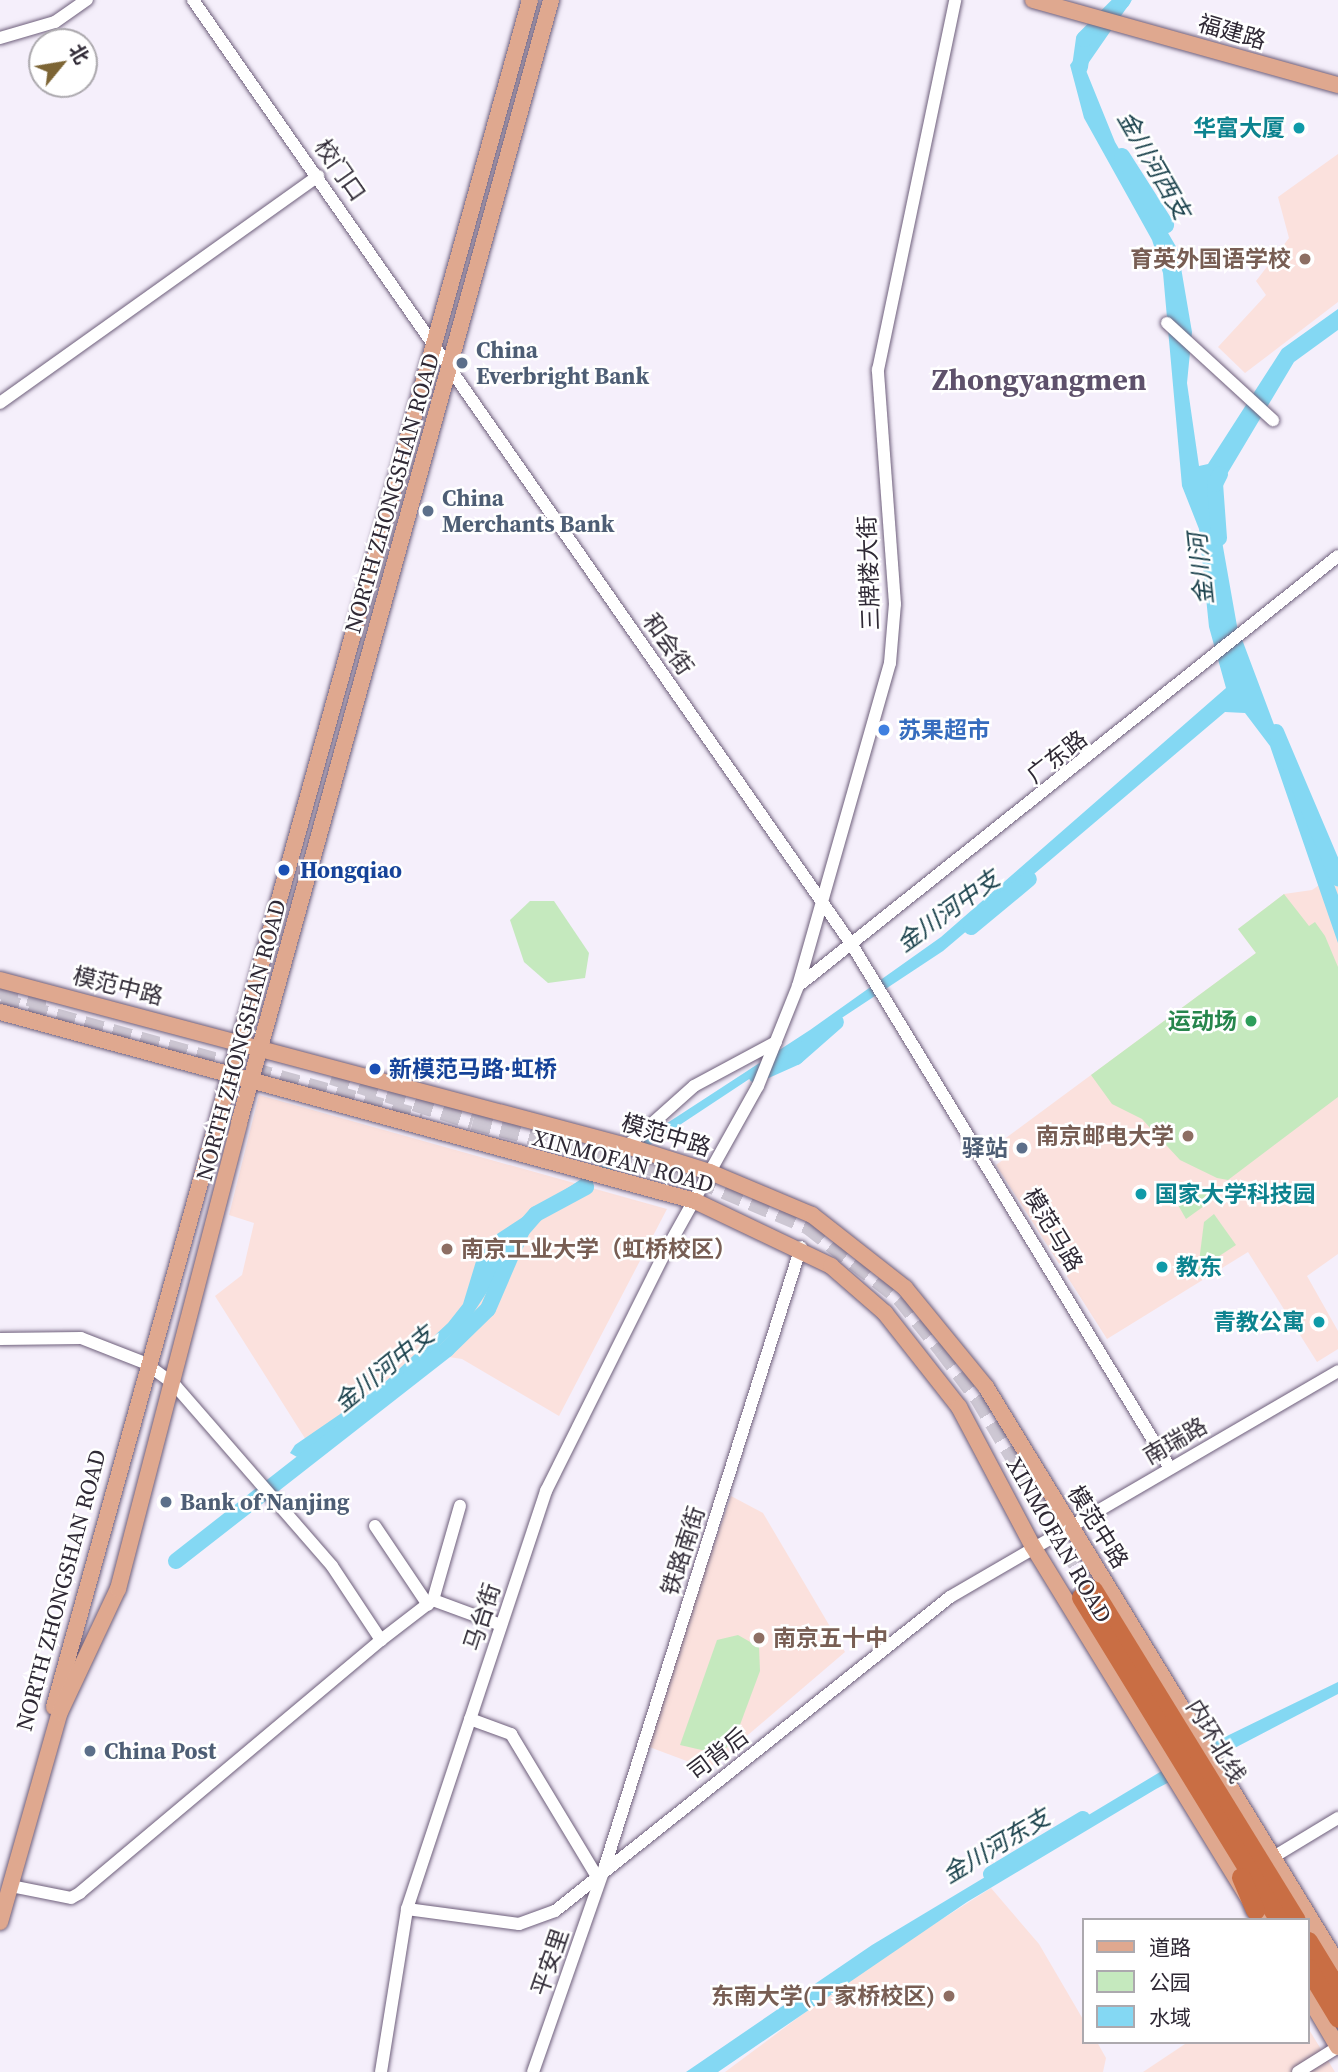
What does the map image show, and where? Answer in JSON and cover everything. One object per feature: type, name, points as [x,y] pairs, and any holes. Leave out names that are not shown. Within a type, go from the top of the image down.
[{"type":"highway","name":"内环北线","points":[[1278,1918],[1210,1794],[1191,1733],[1087,1593],[1161,1741],[1210,1794],[1235,1819],[1295,1918]]},
{"type":"highway","points":[[1210,1794],[1259,1915]]},
{"type":"highway","points":[[1235,1819],[1292,1889]]},
{"type":"highway","points":[[1310,1944],[1338,1990]]},
{"type":"highway","points":[[1310,1971],[1338,2018]]},
{"type":"main road","name":"NORTH ZHONGSHAN ROAD","points":[[0,1922],[5,1891],[145,1363],[437,345],[530,0]]},
{"type":"main road","name":"NORTH ZHONGSHAN ROAD","points":[[5,1891],[60,1712],[118,1589],[261,1045],[452,365],[551,0]]},
{"type":"main road","name":"福建路","points":[[1033,0],[1338,85]]},
{"type":"main road","name":"模范中路","points":[[0,980],[239,1039],[627,1146],[710,1172],[811,1215],[905,1288],[986,1387],[1130,1620]]},
{"type":"main road","name":"XINMOFAN ROAD","points":[[0,1012],[695,1200],[801,1247],[885,1313],[951,1396],[1032,1545],[1161,1741]]},
{"type":"main road","name":"XINMOFAN ROAD","points":[[1130,1620],[1191,1733]]},
{"type":"main road","points":[[1210,1794],[1275,1856],[1292,1889],[1335,1953]]},
{"type":"main road","points":[[1310,1999],[1338,2047]]},
{"type":"street","points":[[0,38],[55,22],[87,0]]},
{"type":"street","name":"校门口","points":[[193,0],[452,365]]},
{"type":"street","name":"三牌楼大街","points":[[695,1200],[758,1086],[798,986],[890,663],[895,604],[878,370],[956,0]]},
{"type":"street","points":[[0,403],[318,176]]},
{"type":"street","points":[[1167,323],[1200,348],[1273,420]]},
{"type":"street","name":"和会街","points":[[452,365],[852,945]]},
{"type":"street","name":"广东路","points":[[798,986],[1245,637],[1338,556]]},
{"type":"street","name":"模范马路","points":[[852,945],[888,1000],[1170,1468]]},
{"type":"street","points":[[627,1146],[694,1086],[776,1042]]},
{"type":"street","name":"马台街","points":[[381,2072],[407,1909],[546,1491],[695,1200]]},
{"type":"street","name":"铁路南街","points":[[601,1870],[801,1247]]},
{"type":"street","points":[[0,1339],[81,1338],[145,1363],[173,1383],[332,1566],[381,1640]]},
{"type":"street","name":"南瑞路","points":[[1032,1545],[1338,1371]]},
{"type":"street","points":[[5,1891],[71,1898],[80,1893],[381,1640],[430,1602],[460,1506]]},
{"type":"street","points":[[375,1526],[430,1602],[501,1625]]},
{"type":"street","name":"司背后","points":[[407,1909],[519,1924],[555,1911],[601,1870],[950,1597],[1032,1545]]},
{"type":"street","points":[[470,1718],[511,1734],[601,1870]]},
{"type":"street","points":[[1275,1856],[1338,1818]]},
{"type":"street","name":"平安里","points":[[533,2072],[601,1870]]},
{"type":"street","points":[[1298,2072],[1338,2047]]},
{"type":"shaded area","name":"育英外国语学校","points":[[1338,154],[1338,302],[1245,373],[1218,347],[1266,295],[1256,281],[1289,238],[1278,197]]},
{"type":"shaded area","points":[[1338,872],[1338,1254],[1307,1276],[1338,1331],[1338,1349],[1317,1362],[1248,1252],[1107,1339],[996,1165],[1004,1159],[995,1146],[1256,953],[1238,929],[1284,894],[1312,890]]},
{"type":"shaded area","name":"南京工业大学（虹桥校区）","points":[[259,1095],[667,1209],[559,1416],[462,1359],[423,1353],[306,1440],[215,1296],[242,1275],[254,1223],[229,1215]]},
{"type":"shaded area","name":"南京五十中","points":[[731,1496],[763,1513],[845,1652],[708,1769],[644,1745]]},
{"type":"shaded area","name":"东南大学(丁家桥校区)","points":[[991,1888],[1039,1944],[1082,2018],[1082,2044],[1098,2044],[1106,2058],[1103,2072],[725,2072],[862,1970]]},
{"type":"shaded area","points":[[1310,2031],[1335,2072],[1143,2072],[1185,2044],[1310,2044]]},
{"type":"green space","name":"运动场","points":[[1284,894],[1309,926],[1315,922],[1325,936],[1338,967],[1338,1097],[1228,1180],[1217,1178],[1180,1160],[1142,1119],[1112,1104],[1091,1075],[1256,953],[1238,929]]},
{"type":"green space","points":[[530,901],[554,901],[589,953],[585,978],[548,983],[524,962],[510,920]]},
{"type":"green space","points":[[1197,1183],[1218,1196],[1186,1219],[1174,1198]]},
{"type":"green space","points":[[1214,1214],[1236,1245],[1198,1270],[1204,1222]]},
{"type":"green space","points":[[738,1635],[759,1647],[760,1671],[734,1741],[719,1754],[680,1745],[717,1640]]},
{"type":"water","points":[[1132,0],[1085,68],[1115,142],[1178,250],[1192,332],[1187,383],[1199,466],[1208,464],[1282,349],[1338,309],[1338,330],[1294,362],[1214,496],[1237,626],[1338,895],[1338,943],[1270,746],[1245,713],[1225,712],[943,951],[533,1222],[472,1315],[396,1386],[297,1457],[290,1453],[295,1445],[381,1386],[448,1323],[463,1304],[477,1258],[497,1234],[810,1030],[941,937],[1226,688],[1209,627],[1199,529],[1182,486],[1163,273],[1152,240],[1084,118],[1070,65],[1116,3]]},
{"type":"water","points":[[1338,1682],[1338,1694],[1156,1789],[967,1902],[718,2072],[686,2072],[872,1945],[1190,1754]]},
{"type":"waterway","name":"金川河西支","points":[[1080,67],[1084,39],[1123,0]]},
{"type":"waterway","name":"金川河西支","points":[[1122,156],[1166,225]]},
{"type":"waterway","name":"金川河","points":[[1219,538],[1215,484],[1220,474]]},
{"type":"waterway","name":"金川河","points":[[1276,732],[1338,878]]},
{"type":"waterway","name":"金川河中支","points":[[971,927],[1029,879]]},
{"type":"waterway","name":"金川河中支","points":[[756,1075],[796,1057],[836,1022]]},
{"type":"waterway","name":"金川河中支","points":[[176,1561],[447,1349],[488,1309],[522,1230],[536,1214],[586,1187]]},
{"type":"waterway","name":"金川河东支","points":[[991,1874],[1083,1819]]},
{"type":"tunnel","points":[[0,989],[56,1003]]},
{"type":"tunnel","points":[[0,1002],[421,1118]]},
{"type":"tunnel","points":[[332,1075],[473,1120],[698,1178],[809,1225],[901,1297],[943,1349],[979,1397],[1093,1590]]},
{"type":"place","name":"华富大厦","points":[[1299,128]]},
{"type":"place","name":"育英外国语学校","points":[[1305,259]]},
{"type":"place","name":"China Everbright Bank","points":[[462,363]]},
{"type":"place","name":"China Merchants Bank","points":[[428,511]]},
{"type":"place","name":"苏果超市","points":[[884,730]]},
{"type":"place","name":"Hongqiao","points":[[284,870]]},
{"type":"place","name":"运动场","points":[[1251,1021]]},
{"type":"place","name":"新模范马路·虹桥","points":[[375,1069]]},
{"type":"place","name":"南京邮电大学","points":[[1188,1136]]},
{"type":"place","name":"驿站","points":[[1022,1148]]},
{"type":"place","name":"国家大学科技园","points":[[1141,1194]]},
{"type":"place","name":"南京工业大学（虹桥校区）","points":[[447,1249]]},
{"type":"place","name":"教东","points":[[1162,1267]]},
{"type":"place","name":"青教公寓","points":[[1319,1322]]},
{"type":"place","name":"Bank of Nanjing","points":[[166,1502]]},
{"type":"place","name":"南京五十中","points":[[759,1638]]},
{"type":"place","name":"China Post","points":[[90,1751]]},
{"type":"place","name":"东南大学(丁家桥校区)","points":[[949,1996]]},
{"type":"district","name":"Zhongyangmen","points":[[1039,380]]}]
